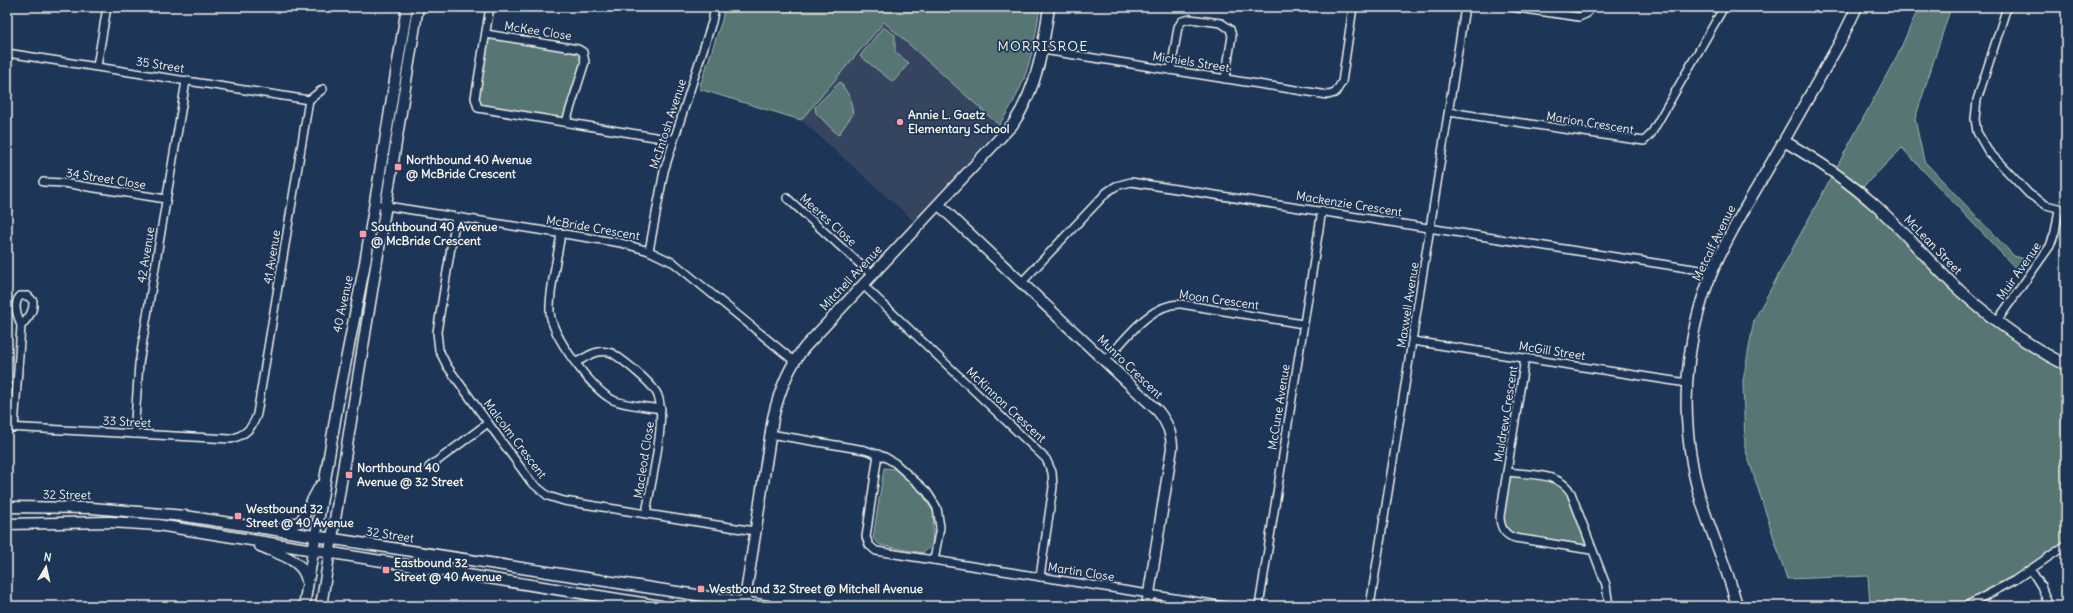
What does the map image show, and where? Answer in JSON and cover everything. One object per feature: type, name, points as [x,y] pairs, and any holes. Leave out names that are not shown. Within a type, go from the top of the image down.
[{"type":"main road","name":"40 Avenue","points":[[304,606],[326,469],[374,204],[407,7]]},
{"type":"main road","name":"40 Avenue","points":[[321,606],[418,7]]},
{"type":"main road","name":"Mitchell Avenue","points":[[744,604],[770,434],[780,393],[794,361],[805,346],[939,205],[1016,119],[1032,88],[1043,50],[1049,7]]},
{"type":"main road","name":"Metcalf Avenue","points":[[1737,606],[1695,480],[1687,424],[1687,383],[1695,323],[1713,272],[1739,219],[1840,42],[1857,7]]},
{"type":"main road","name":"McLean Street","points":[[1784,142],[1829,169],[1868,199],[1959,290],[1997,321],[2041,351],[2066,365]]},
{"type":"main road","name":"Munro Crescent","points":[[939,205],[1022,282],[1163,418],[1171,436],[1171,453],[1147,606]]},
{"type":"main road","points":[[277,530],[301,521],[319,489],[326,469]]},
{"type":"main road","name":"32 Street","points":[[7,508],[92,508],[138,511],[277,530],[744,604],[768,606]]},
{"type":"main road","points":[[7,524],[110,522],[158,525],[661,606]]},
{"type":"main road","points":[[244,539],[296,563],[303,569],[307,587]]},
{"type":"street","points":[[97,66],[106,7]]},
{"type":"street","name":"McKee Close","points":[[490,7],[475,98],[478,108],[673,140]]},
{"type":"street","name":"McIntosh Avenue","points":[[649,250],[661,184],[673,140],[701,56],[715,7]]},
{"type":"street","name":"Michiels Street","points":[[1043,50],[1225,78],[1322,95],[1335,93],[1342,82],[1354,7]]},
{"type":"street","name":"Maxwell Avenue","points":[[1370,606],[1465,7]]},
{"type":"street","points":[[1511,7],[1579,17],[1586,14],[1592,7]]},
{"type":"street","name":"Marion Crescent","points":[[1449,112],[1644,141],[1651,134],[1724,7]]},
{"type":"street","points":[[2007,7],[1977,100],[1975,125],[1980,138],[1988,151],[2029,194],[2046,205],[2062,209]]},
{"type":"street","points":[[1171,70],[1180,23],[1190,19],[1206,21],[1225,24],[1231,32],[1225,78]]},
{"type":"street","name":"McKee Close","points":[[486,34],[578,49],[585,54],[585,62],[566,122]]},
{"type":"street","name":"35 Street","points":[[7,53],[309,100]]},
{"type":"street","name":"42 Avenue","points":[[134,434],[139,364],[186,81]]},
{"type":"street","points":[[309,100],[323,89]]},
{"type":"street","name":"41 Avenue","points":[[245,433],[251,427],[257,414],[309,100]]},
{"type":"street","name":"34 Street Close","points":[[43,182],[63,183],[166,199]]},
{"type":"street","name":"Mackenzie Crescent","points":[[1022,282],[1107,192],[1124,183],[1144,182],[1713,272]]},
{"type":"street","name":"Meeres Close","points":[[786,198],[872,275]]},
{"type":"street","name":"McBride Crescent","points":[[374,204],[562,233],[621,243],[649,250],[683,269],[794,361]]},
{"type":"street","name":"Muir Avenue","points":[[1997,321],[2050,246],[2062,209]]},
{"type":"street","name":"McCune Avenue","points":[[1259,606],[1322,210]]},
{"type":"street","name":"Malcolm Crescent","points":[[456,217],[438,327],[438,342],[441,356],[527,477],[548,496],[564,501],[755,531]]},
{"type":"street","name":"Macleod Close","points":[[562,233],[551,300],[551,319],[560,339],[597,389],[612,399],[623,403],[661,408]]},
{"type":"street","name":"McKinnon Crescent","points":[[863,285],[1046,459],[1052,472],[1053,487],[1040,577]]},
{"type":"street","name":"Moon Crescent","points":[[1105,361],[1149,315],[1159,308],[1170,304],[1181,304],[1303,324]]},
{"type":"street","points":[[10,427],[21,326]]},
{"type":"street","name":"McGill Street","points":[[1413,341],[1687,383]]},
{"type":"street","name":"Macleod Close","points":[[577,362],[596,352],[604,351],[612,353],[653,388],[658,396],[661,408],[661,418],[646,514]]},
{"type":"street","name":"Muldrew Crescent","points":[[1525,358],[1500,520],[1505,532],[1515,538],[1591,550]]},
{"type":"street","points":[[429,467],[488,423]]},
{"type":"street","name":"33 Street","points":[[10,427],[230,439],[245,433]]},
{"type":"street","points":[[770,434],[865,450],[878,454],[900,467],[927,492],[935,503],[939,513],[940,527],[934,560]]},
{"type":"street","name":"Martin Close","points":[[878,454],[866,532],[869,545],[876,551],[1225,606]]},
{"type":"street","name":"Muldrew Crescent","points":[[1508,472],[1557,479],[1566,484],[1571,493],[1591,550],[1606,585],[1609,606]]},
{"type":"street","points":[[1966,606],[2031,570],[2066,545]]},
{"type":"street","points":[[2031,570],[2041,586],[2049,606]]},
{"type":"shaded area","name":"Annie L. Gaetz Elementary School","points":[[884,22],[999,125],[936,201],[914,221],[801,120]]},
{"type":"green space","points":[[724,7],[1040,7],[1035,40],[1027,69],[1009,110],[999,125],[884,22],[801,120],[699,89],[722,20]]},
{"type":"green space","points":[[1511,7],[1592,7],[1583,16]]},
{"type":"green space","points":[[1919,7],[1951,7],[1915,119],[1924,161],[2014,256],[2028,260],[2019,272],[1902,148],[1859,191],[1959,290],[2066,365],[2066,545],[1966,606],[1870,606],[1868,576],[1787,579],[1745,448],[1743,381],[1754,320],[1899,52]]},
{"type":"green space","points":[[883,27],[895,35],[895,52],[909,63],[893,82],[860,56]]},
{"type":"green space","points":[[486,34],[578,49],[585,54],[566,122],[482,110],[475,98]]},
{"type":"green space","points":[[840,82],[850,97],[853,114],[838,135],[816,113],[815,107]]},
{"type":"green space","points":[[884,468],[895,469],[921,492],[934,513],[932,545],[923,553],[880,545],[873,538]]},
{"type":"green space","points":[[1508,472],[1551,478],[1566,484],[1591,550],[1515,538],[1501,525]]},
{"type":"place","name":"Annie L. Gaetz Elementary School","points":[[900,122]]},
{"type":"place","name":"Northbound 40 Avenue @ McBride Crescent","points":[[398,167]]},
{"type":"place","name":"Southbound 40 Avenue @ McBride Crescent","points":[[363,234]]},
{"type":"place","name":"Northbound 40 Avenue @ 32 Street","points":[[349,475]]},
{"type":"place","name":"Westbound 32 Street @ 40 Avenue","points":[[238,516]]},
{"type":"place","name":"Eastbound 32 Street @ 40 Avenue","points":[[386,570]]},
{"type":"place","name":"Westbound 32 Street @ Mitchell Avenue","points":[[701,589]]},
{"type":"district","name":"MORRISROE","points":[[1043,46]]}]
